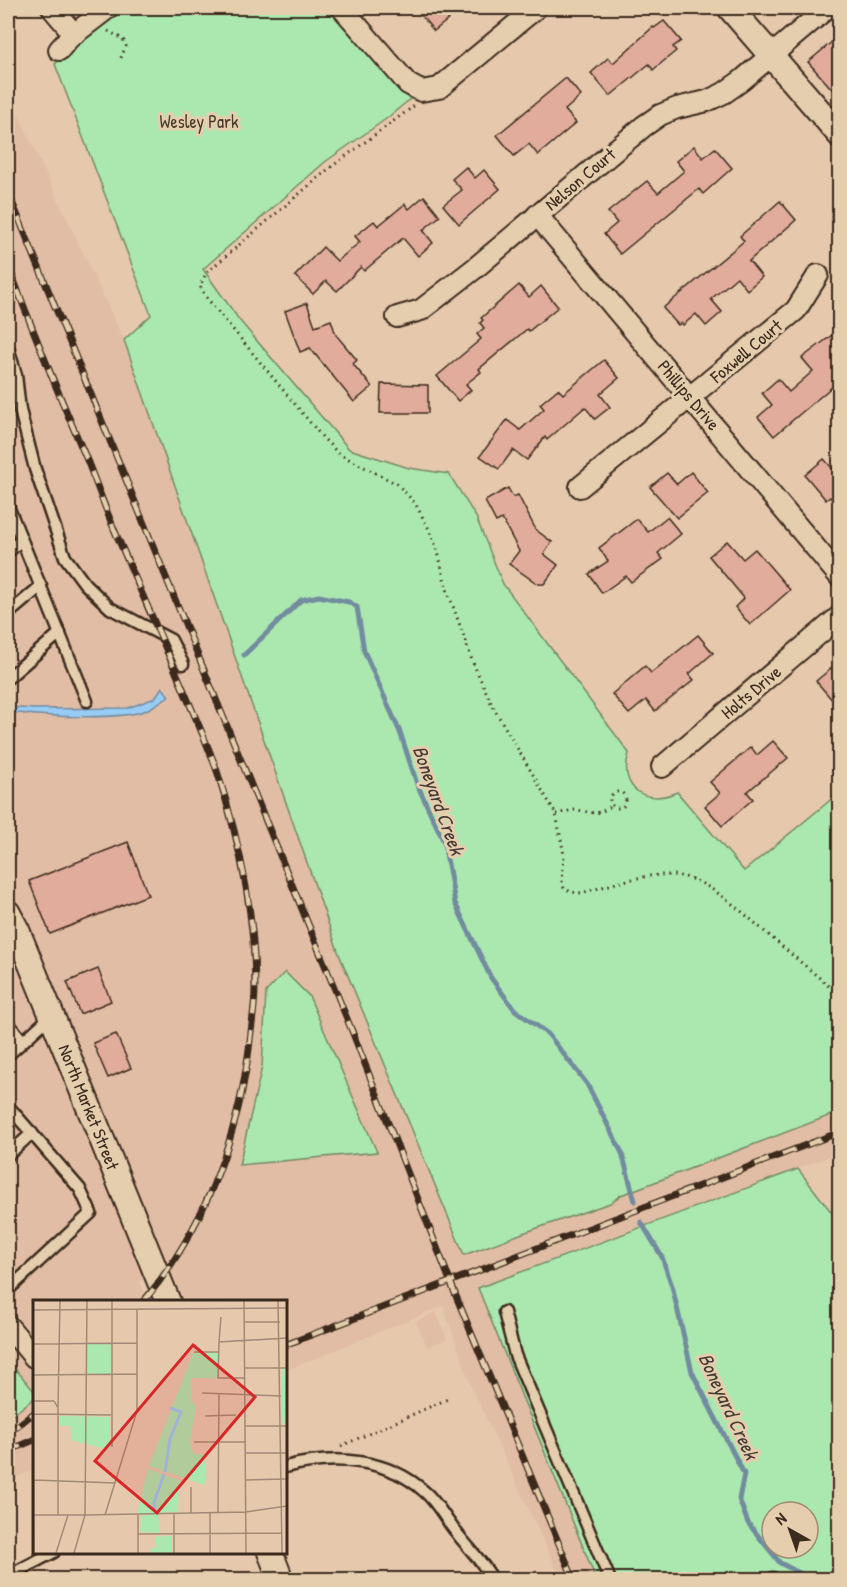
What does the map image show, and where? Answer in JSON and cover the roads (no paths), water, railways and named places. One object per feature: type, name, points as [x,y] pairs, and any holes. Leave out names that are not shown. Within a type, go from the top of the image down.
[{"type":"street","points":[[52,8],[74,34]]},
{"type":"street","points":[[342,8],[408,84],[422,91],[439,88],[536,8]]},
{"type":"street","points":[[730,8],[840,135]]},
{"type":"street","name":"Nelson Court","points":[[397,317],[421,310],[474,269],[644,126],[660,115],[677,108],[707,101],[724,93],[827,8]]},
{"type":"street","points":[[59,50],[74,34],[105,17]]},
{"type":"street","name":"Phillips Drive","points":[[537,215],[840,577]]},
{"type":"street","name":"Foxwell Court","points":[[580,488],[796,310],[818,275]]},
{"type":"street","name":"Holts Drive","points":[[662,767],[840,616]]},
{"type":"street","name":"North Market Street","points":[[11,926],[52,1015],[167,1300]]},
{"type":"street","points":[[8,1326],[33,1356]]},
{"type":"street","points":[[271,1554],[281,1580]]},
{"type":"lane","points":[[8,347],[16,375],[20,410],[35,469],[65,557],[85,584],[110,608],[171,640],[183,664]]},
{"type":"lane","points":[[8,506],[87,701]]},
{"type":"lane","points":[[8,552],[21,540]]},
{"type":"lane","points":[[8,614],[41,586]]},
{"type":"lane","points":[[8,678],[60,633]]},
{"type":"lane","points":[[8,1055],[52,1015]]},
{"type":"lane","points":[[8,1023],[23,1041]]},
{"type":"lane","points":[[8,1106],[80,1189],[90,1213],[8,1290]]},
{"type":"lane","points":[[8,1155],[32,1133]]},
{"type":"lane","points":[[504,1312],[514,1355],[610,1580]]},
{"type":"lane","points":[[286,1467],[307,1462],[346,1460],[390,1469],[407,1477],[427,1493],[493,1580]]},
{"type":"lane","points":[[8,1576],[50,1554]]},
{"type":"water","points":[[162,687],[169,696],[144,711],[132,714],[77,717],[8,711],[8,707],[128,708],[155,698]]},
{"type":"waterway","name":"Boneyard Creek","points":[[244,655],[301,600],[319,596],[349,602],[357,607],[364,651],[400,732],[417,784],[444,842],[455,903],[491,978],[515,1010],[548,1034],[587,1084],[622,1153],[635,1201]]},
{"type":"waterway","name":"Boneyard Creek","points":[[641,1222],[662,1257],[672,1286],[692,1372],[744,1474],[739,1499],[748,1523],[780,1563],[813,1580]]},
{"type":"railway","points":[[8,192],[352,1031],[456,1296],[574,1580]]},
{"type":"railway","points":[[8,264],[111,523],[214,763],[233,826],[249,906],[255,999],[239,1105],[217,1175],[203,1209],[166,1273],[145,1300]]},
{"type":"railway","points":[[286,1345],[840,1132]]},
{"type":"railway","points":[[8,1433],[33,1414]]},
{"type":"railway","points":[[8,1451],[33,1440]]},
{"type":"park label","name":"Wesley Park","points":[[199,121]]}]
